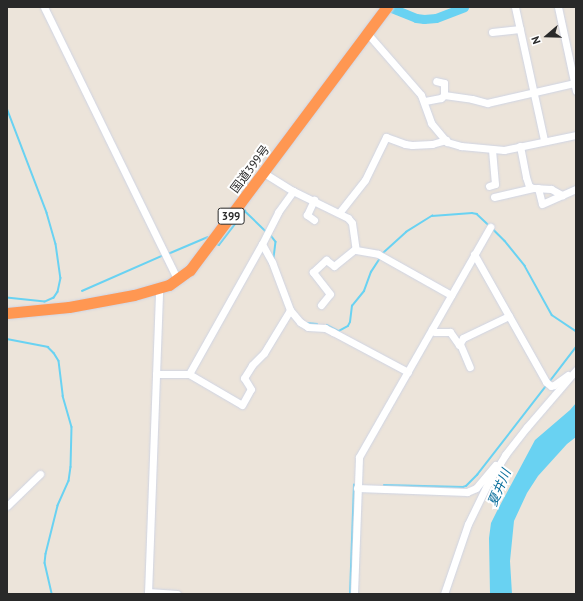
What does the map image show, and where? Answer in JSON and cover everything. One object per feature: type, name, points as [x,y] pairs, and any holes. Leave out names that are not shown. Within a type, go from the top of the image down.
[{"type":"highway","name":"国道399号","points":[[7,313],[69,307],[159,289],[178,280],[198,261],[386,8]]},
{"type":"street","points":[[44,7],[178,280]]},
{"type":"street","points":[[515,7],[544,140]]},
{"type":"street","points":[[425,101],[441,98],[444,95],[468,98],[487,103],[534,92],[575,87],[558,7]]},
{"type":"street","points":[[492,32],[520,29]]},
{"type":"street","points":[[367,33],[417,89],[425,101],[431,123],[446,140],[461,146],[509,150],[544,140],[576,135]]},
{"type":"street","points":[[441,80],[444,95]]},
{"type":"street","points":[[339,213],[365,180],[386,137],[412,145],[432,144],[446,140]]},
{"type":"street","points":[[520,146],[529,186],[554,190],[562,196]]},
{"type":"street","points":[[489,186],[496,184],[492,149]]},
{"type":"street","points":[[264,173],[293,191],[314,200],[351,221],[355,248],[360,252],[380,255],[451,295]]},
{"type":"street","points":[[536,188],[542,204],[576,189]]},
{"type":"street","points":[[494,197],[536,188]]},
{"type":"street","points":[[189,374],[262,244],[278,212],[293,191]]},
{"type":"street","points":[[314,200],[307,215],[314,220]]},
{"type":"street","points":[[354,594],[359,458],[490,228]]},
{"type":"street","points":[[262,244],[272,262],[290,310],[304,325],[334,332],[408,372]]},
{"type":"street","points":[[321,304],[330,294],[314,275],[314,271],[326,260],[334,266],[355,248]]},
{"type":"street","points":[[474,254],[548,384],[554,385],[576,370]]},
{"type":"street","points":[[159,289],[148,593],[177,594]]},
{"type":"street","points":[[156,374],[189,374],[242,405],[250,389],[244,378],[252,365],[264,353],[290,310]]},
{"type":"street","points":[[460,344],[463,338],[509,316]]},
{"type":"street","points":[[432,329],[435,332],[450,332],[456,342],[460,344],[470,367]]},
{"type":"street","points":[[357,488],[467,492],[476,488],[576,370]]},
{"type":"street","points":[[444,594],[468,524],[489,481],[505,455]]},
{"type":"street","points":[[7,506],[40,474]]},
{"type":"water","points":[[576,403],[576,437],[567,444],[538,476],[527,493],[514,521],[510,561],[512,594],[490,594],[489,538],[491,523],[535,440]]},
{"type":"waterway","points":[[389,7],[416,18],[424,19],[436,18],[464,7]]},
{"type":"waterway","points":[[7,108],[47,213],[56,244],[61,278],[58,292],[54,298],[45,302],[7,298]]},
{"type":"waterway","points":[[217,244],[219,245],[245,211],[266,231]]},
{"type":"waterway","points":[[383,253],[406,232],[432,216],[472,213],[477,214],[489,225]]},
{"type":"waterway","points":[[492,228],[505,241],[525,266],[552,315],[576,331]]},
{"type":"waterway","points":[[269,233],[276,242],[274,259]]},
{"type":"waterway","points":[[168,254],[208,237]]},
{"type":"waterway","points":[[82,291],[164,255]]},
{"type":"waterway","points":[[327,325],[339,331],[348,326],[352,306],[364,291],[371,272],[380,258]]},
{"type":"waterway","points":[[307,323],[317,324]]},
{"type":"waterway","points":[[7,339],[48,347],[54,353],[59,361],[63,396],[72,427],[71,467],[69,481],[58,506],[46,554],[45,563],[52,594]]},
{"type":"waterway","points":[[550,381],[576,347]]},
{"type":"waterway","points":[[384,485],[466,486],[477,475],[546,386]]},
{"type":"waterway","points":[[350,594],[354,485]]},
{"type":"water label","name":"夏井川","points":[[500,488]]}]
